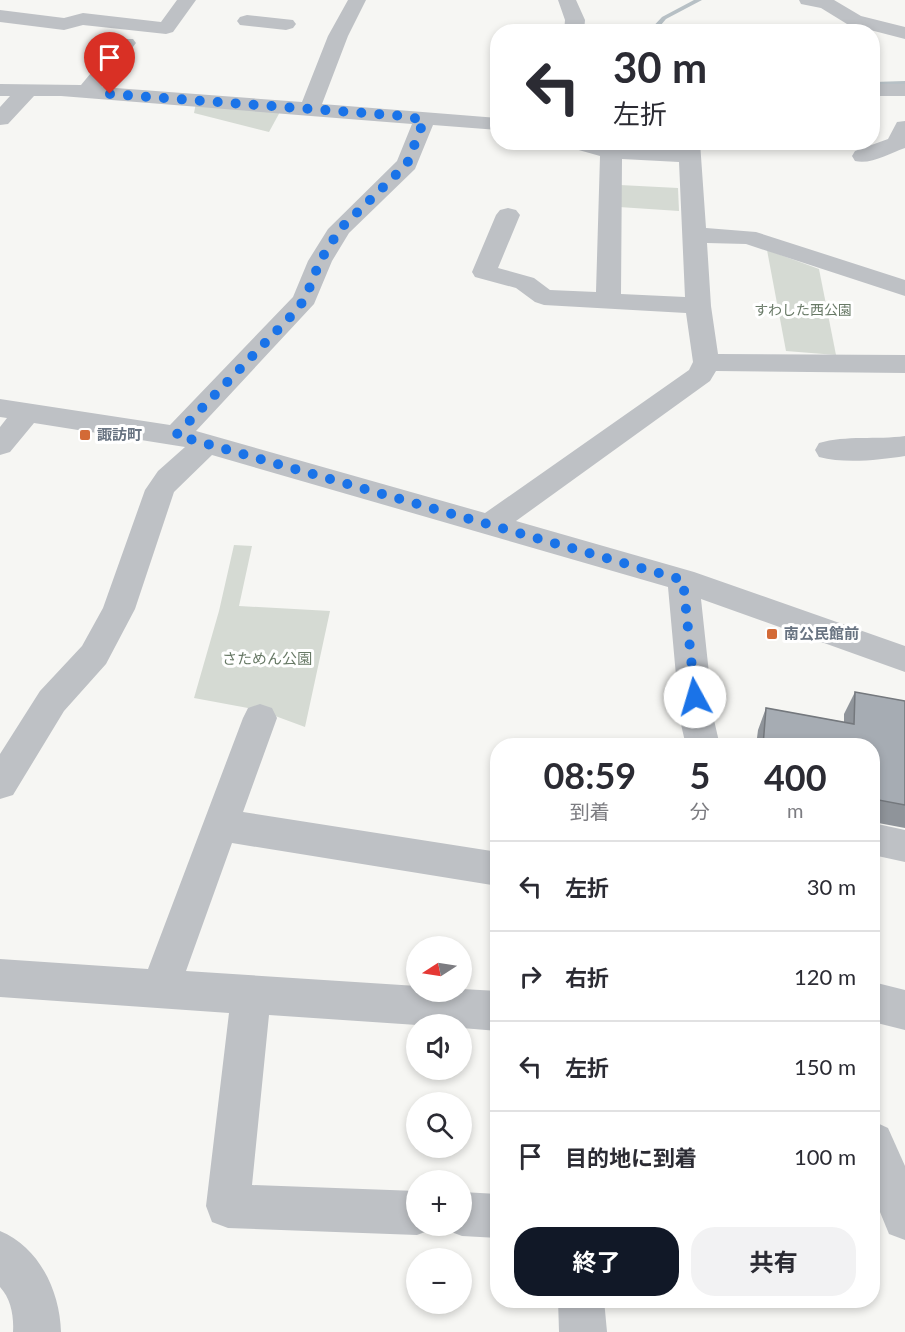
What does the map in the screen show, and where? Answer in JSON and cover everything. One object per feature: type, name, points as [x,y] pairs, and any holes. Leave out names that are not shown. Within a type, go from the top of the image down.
[{"type":"street","points":[[69,22],[88,0]]},
{"type":"street","points":[[0,16],[64,24],[83,19],[166,28],[187,0]]},
{"type":"street","points":[[260,0],[244,27],[286,24]]},
{"type":"street","points":[[310,109],[338,36],[357,0]]},
{"type":"street","points":[[567,0],[575,24]]},
{"type":"street","points":[[808,0],[827,4],[854,20],[870,24]]},
{"type":"street","points":[[880,27],[905,33]]},
{"type":"street","points":[[87,92],[126,43]]},
{"type":"street","points":[[0,90],[87,92],[490,124]]},
{"type":"street","points":[[0,119],[29,90]]},
{"type":"street","points":[[880,90],[905,90]]},
{"type":"street","points":[[176,435],[305,299],[320,261],[340,229],[407,164],[424,120]]},
{"type":"street","points":[[880,149],[897,143],[905,128]]},
{"type":"street","points":[[604,150],[611,152],[664,150]]},
{"type":"street","points":[[489,525],[701,375],[706,362],[698,306],[690,150]]},
{"type":"street","points":[[862,156],[878,150]]},
{"type":"street","points":[[608,300],[611,152]]},
{"type":"street","points":[[508,215],[484,272],[525,283],[544,297],[698,306]]},
{"type":"street","points":[[696,235],[748,237],[905,288]]},
{"type":"street","points":[[706,362],[905,364]]},
{"type":"street","points":[[0,445],[14,410],[176,435],[683,580],[905,659]]},
{"type":"street","points":[[0,784],[52,701],[94,655],[119,609],[160,490],[168,478],[207,444]]},
{"type":"street","points":[[829,450],[885,449],[905,446]]},
{"type":"street","points":[[683,580],[697,720],[702,738]]},
{"type":"street","points":[[160,989],[260,718]]},
{"type":"street","points":[[220,825],[490,868]]},
{"type":"street","points":[[880,841],[905,846]]},
{"type":"street","points":[[0,978],[490,1010]]},
{"type":"street","points":[[251,995],[228,1206],[406,1213]]},
{"type":"street","points":[[880,1004],[905,1010]]},
{"type":"street","points":[[880,1159],[905,1218]]},
{"type":"street","points":[[472,1214],[490,1215]]},
{"type":"street","points":[[0,1254],[26,1281],[37,1320],[37,1332]]},
{"type":"street","points":[[582,1308],[583,1332]]},
{"type":"green space","points":[[196,103],[281,110],[269,132],[194,113]]},
{"type":"green space","points":[[620,185],[678,188],[679,211],[619,207]]},
{"type":"green space","name":"すわした西公園","points":[[767,250],[819,269],[836,355],[786,351]]},
{"type":"green space","name":"さためん公園","points":[[234,545],[252,546],[239,606],[330,611],[305,727],[259,710],[194,698],[219,611]]},
{"type":"building","points":[[855,692],[905,701],[905,805],[880,800],[880,738],[764,738],[766,708],[854,724]]},
{"type":"waterway","points":[[658,24],[664,18],[699,0]]},
{"type":"waterway","points":[[880,84],[905,83]]},
{"type":"place","name":"諏訪町","points":[[85,435]]},
{"type":"place","name":"南公民館前","points":[[772,634]]},
{"type":"route","points":[[110,94],[404,116],[424,120],[407,164],[340,229],[320,261],[305,299],[270,339],[176,435],[683,580],[695,697]]}]
